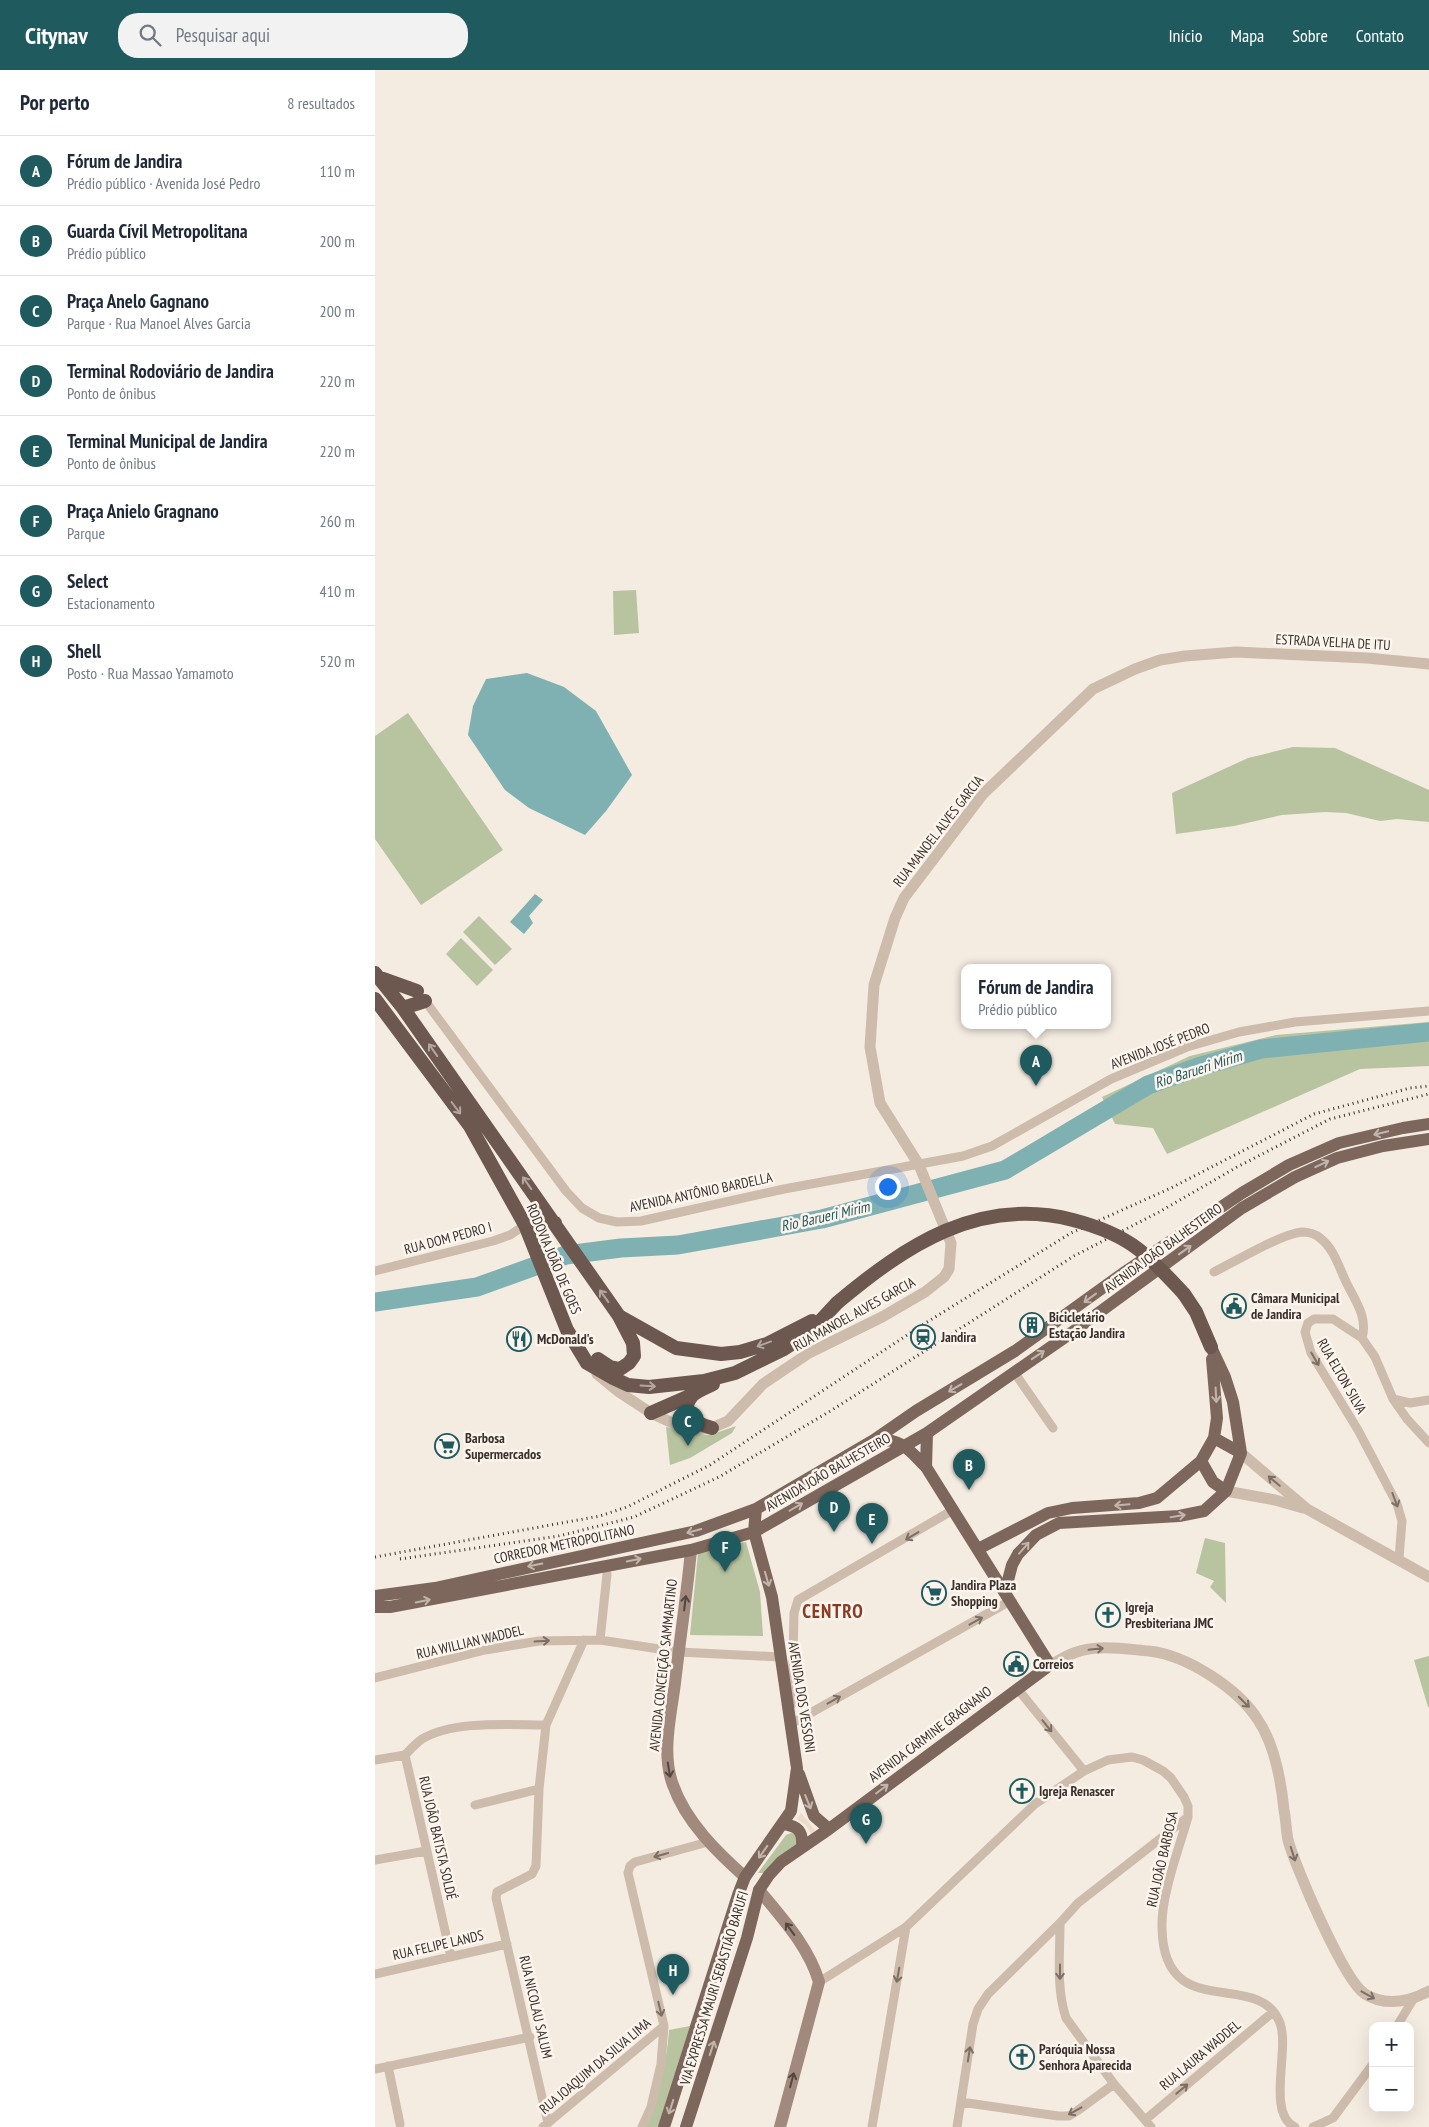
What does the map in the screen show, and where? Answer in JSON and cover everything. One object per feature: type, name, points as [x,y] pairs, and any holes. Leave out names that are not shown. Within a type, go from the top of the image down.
[{"type":"highway","points":[[377,975],[421,996]]},
{"type":"highway","name":"RODOVIA JOÃO DE GOES","points":[[377,975],[403,1008],[619,1316],[676,1348],[721,1354],[740,1352],[767,1344],[824,1315]]},
{"type":"highway","points":[[403,1008],[421,996]]},
{"type":"highway","name":"RODOVIA JOÃO DE GOES","points":[[375,999],[470,1126],[525,1225],[567,1330],[587,1363],[629,1385],[649,1387],[704,1381],[735,1373],[784,1349],[810,1332],[824,1315]]},
{"type":"highway","points":[[824,1315],[885,1265],[932,1236],[967,1221],[1012,1213],[1055,1215],[1086,1223],[1112,1233],[1138,1249],[1165,1273],[1184,1294],[1196,1312],[1211,1347]]},
{"type":"highway","points":[[525,1225],[535,1220],[545,1220],[558,1228]]},
{"type":"highway","points":[[576,1345],[610,1367],[620,1369],[629,1363],[634,1356],[633,1343],[619,1316]]},
{"type":"highway","points":[[651,1413],[693,1395],[735,1373]]},
{"type":"highway","points":[[693,1395],[687,1412],[695,1423],[712,1428]]},
{"type":"main road","name":"AVENIDA JOÃO BALHESTEIRO","points":[[756,1509],[873,1440],[1015,1352],[1130,1269],[1241,1193],[1289,1165],[1339,1143],[1429,1124]]},
{"type":"main road","name":"AVENIDA JOÃO BALHESTEIRO","points":[[375,1607],[400,1605],[691,1550],[754,1532],[927,1432],[1071,1333],[1242,1208],[1295,1177],[1337,1158],[1383,1146],[1429,1139]]},
{"type":"main road","points":[[978,1549],[1048,1513],[1072,1508],[1139,1503],[1157,1498],[1201,1461],[1214,1438],[1217,1418],[1211,1347]]},
{"type":"main road","points":[[1007,1596],[1012,1565],[1018,1554],[1036,1535],[1059,1523],[1179,1516],[1204,1511],[1226,1491],[1241,1454],[1233,1402],[1225,1377],[1211,1347]]},
{"type":"main road","points":[[927,1432],[927,1468]]},
{"type":"main road","points":[[1214,1438],[1241,1454]]},
{"type":"main road","points":[[873,1440],[885,1439],[901,1443],[927,1468],[1050,1664]]},
{"type":"main road","points":[[1201,1461],[1213,1482],[1226,1491]]},
{"type":"main road","name":"AVENIDA DOS VESSONI","points":[[745,1877],[791,1811],[797,1768],[773,1597],[754,1532],[756,1509]]},
{"type":"main road","name":"CORREDOR METROPOLITANO","points":[[375,1596],[435,1588],[687,1533],[731,1520],[756,1509]]},
{"type":"main road","name":"AVENIDA CONCEIÇÃO SAMMARTINO","points":[[691,1550],[670,1726],[668,1765],[678,1799],[708,1842],[745,1877]]},
{"type":"main road","name":"AVENIDA CARMINE GRAGNANO","points":[[829,1829],[1050,1664]]},
{"type":"main road","points":[[797,1768],[814,1816],[829,1829]]},
{"type":"main road","points":[[783,1824],[794,1826],[800,1831],[802,1846]]},
{"type":"main road","name":"VIA EXPRESSA MAURI SEBASTIÃO BARUFI","points":[[686,2127],[747,1938],[759,1890],[781,1862],[829,1829]]},
{"type":"main road","name":"VIA EXPRESSA MAURI SEBASTIÃO BARUFI","points":[[664,2127],[745,1877]]},
{"type":"main road","points":[[759,1890],[804,1948],[814,1966],[819,1982],[780,2127]]},
{"type":"street","name":"ESTRADA VELHA DE ITU","points":[[1236,652],[1367,658],[1429,664]]},
{"type":"street","name":"RUA MANOEL ALVES GARCIA","points":[[712,1428],[728,1420],[763,1384],[809,1352],[882,1318],[925,1292],[944,1276],[949,1269],[951,1243],[921,1169],[880,1103],[870,1047],[874,985],[885,947],[904,898],[983,794],[1093,689],[1135,669],[1160,660],[1236,652]]},
{"type":"street","name":"AVENIDA ANTÔNIO BARDELLA","points":[[421,996],[499,1099],[547,1167],[582,1208],[599,1218],[617,1222],[643,1221],[784,1189],[921,1169]]},
{"type":"street","name":"AVENIDA JOSÉ PEDRO","points":[[921,1169],[992,1146],[1111,1080],[1187,1047],[1239,1032],[1295,1022],[1429,1012]]},
{"type":"street","name":"RUA DOM PEDRO I","points":[[375,1271],[493,1242],[510,1235],[525,1225]]},
{"type":"street","points":[[1215,1272],[1290,1234],[1304,1232],[1321,1238],[1331,1250],[1361,1310],[1365,1328],[1362,1338]]},
{"type":"street","name":"RUA ELTON SILVA","points":[[1399,1559],[1402,1521],[1397,1504],[1362,1438],[1311,1353],[1305,1332],[1308,1323],[1314,1318],[1325,1317],[1339,1321],[1362,1338],[1375,1357],[1393,1399],[1407,1419],[1429,1443]]},
{"type":"street","points":[[587,1363],[619,1392],[651,1413],[679,1426],[692,1429],[712,1428]]},
{"type":"street","points":[[1014,1372],[1053,1428]]},
{"type":"street","points":[[1393,1399],[1410,1403],[1429,1400]]},
{"type":"street","points":[[1241,1454],[1307,1509],[1429,1577]]},
{"type":"street","points":[[1226,1491],[1275,1500],[1307,1509]]},
{"type":"street","points":[[791,1724],[794,1613],[798,1600],[953,1510]]},
{"type":"street","points":[[600,1640],[607,1574]]},
{"type":"street","points":[[791,1724],[1007,1596]]},
{"type":"street","points":[[475,1805],[539,1789],[547,1726],[584,1640]]},
{"type":"street","name":"RUA WILLIAN WADDEL","points":[[375,1678],[485,1650],[539,1641],[600,1640],[679,1652],[780,1657]]},
{"type":"street","name":"AVENIDA CARMINE GRAGNANO","points":[[1050,1664],[1075,1652],[1098,1649],[1121,1648],[1162,1653],[1189,1664],[1210,1676],[1247,1704],[1259,1720],[1275,1760],[1288,1838],[1298,1870],[1349,1976],[1356,1986],[1374,1999],[1387,2002],[1414,1998],[1429,1991]]},
{"type":"street","points":[[1017,1688],[1084,1771]]},
{"type":"street","points":[[375,1760],[405,1755],[422,1739],[441,1731],[505,1725],[547,1726]]},
{"type":"street","name":"RUA JOÃO BATISTA SOLDÉ","points":[[405,1755],[451,1956]]},
{"type":"street","name":"RUA JOÃO BARBOSA","points":[[819,1982],[906,1927],[1035,1804],[1084,1771],[1108,1760],[1132,1758],[1143,1760],[1163,1771],[1179,1787],[1188,1806],[1188,1817],[1163,1907],[1162,1926],[1165,1955],[1179,1977],[1190,1985],[1211,1991],[1253,1998],[1265,2004],[1273,2012]]},
{"type":"street","name":"RUA NICOLAU SALUM","points":[[539,1789],[536,1866],[532,1874],[497,1892],[496,1898],[530,2037],[546,2125]]},
{"type":"street","points":[[957,2127],[973,2024],[978,2009],[988,1994],[1078,1903],[1188,1817]]},
{"type":"street","points":[[642,2127],[651,2107],[661,2064],[664,2026],[628,1873],[630,1866],[635,1862],[708,1842]]},
{"type":"street","points":[[375,1860],[426,1851]]},
{"type":"street","points":[[1060,1923],[1060,1986],[1062,2007],[1066,2018],[1114,2084],[1148,2124]]},
{"type":"street","points":[[872,2127],[906,1927]]},
{"type":"street","name":"RUA FELIPE LANDS","points":[[375,1974],[507,1944]]},
{"type":"street","points":[[1399,2022],[1414,1998]]},
{"type":"street","points":[[1273,2012],[1281,2024],[1283,2036],[1282,2113],[1286,2121],[1295,2127]]},
{"type":"street","name":"RUA LAURA WADDEL","points":[[1148,2124],[1273,2012]]},
{"type":"street","name":"RUA JOAQUIM DA SILVA LIMA","points":[[546,2125],[664,2026]]},
{"type":"street","points":[[375,2069],[530,2037]]},
{"type":"street","points":[[388,2066],[400,2124]]},
{"type":"street","points":[[1313,2127],[1333,2118],[1371,2067]]},
{"type":"street","points":[[961,2102],[1069,2116],[1114,2084]]},
{"type":"green space","points":[[636,590],[639,633],[614,635],[613,591]]},
{"type":"green space","points":[[408,713],[503,850],[421,905],[375,839],[375,736]]},
{"type":"green space","points":[[1293,747],[1335,748],[1429,790],[1429,822],[1397,819],[1380,821],[1346,813],[1325,812],[1282,815],[1234,826],[1176,834],[1172,793],[1248,758]]},
{"type":"green space","points":[[479,916],[512,949],[495,965],[463,932]]},
{"type":"green space","points":[[461,938],[493,970],[477,986],[446,954]]},
{"type":"green space","points":[[1429,1022],[1429,1066],[1360,1069],[1167,1154],[1153,1128],[1115,1124],[1102,1097],[1190,1056],[1276,1035]]},
{"type":"green space","points":[[736,1426],[732,1433],[690,1458],[670,1465],[666,1427],[710,1435]]},
{"type":"green space","points":[[1205,1538],[1225,1543],[1226,1603],[1210,1587],[1214,1581],[1196,1573]]},
{"type":"green space","points":[[746,1542],[760,1592],[763,1636],[690,1635],[698,1553],[719,1546]]},
{"type":"green space","points":[[1429,1656],[1429,1707],[1428,1707],[1414,1660]]},
{"type":"green space","points":[[791,1833],[797,1834],[799,1842],[765,1873],[758,1873],[786,1835]]},
{"type":"green space","points":[[690,2026],[658,2127],[644,2127],[661,2080],[669,2030]]},
{"type":"shaded area","points":[[801,1813],[815,1830],[811,1834],[806,1825],[797,1819]]},
{"type":"water","points":[[527,673],[564,687],[596,711],[632,775],[606,811],[585,835],[529,808],[505,790],[468,735],[473,706],[486,679]]},
{"type":"water","points":[[535,894],[543,900],[529,916],[533,923],[524,934],[510,922]]},
{"type":"waterway","name":"Rio Barueri Mirim","points":[[375,1302],[477,1287],[566,1255],[621,1248],[678,1245],[822,1219],[1005,1170],[1148,1085],[1198,1067],[1261,1049],[1429,1032]]},
{"type":"railway","points":[[375,1557],[600,1516],[627,1507],[710,1465],[924,1324],[1071,1233],[1171,1188],[1314,1114],[1410,1088],[1429,1086]]},
{"type":"railway","points":[[400,1559],[559,1536],[634,1517],[719,1477],[832,1410],[1074,1256],[1159,1212],[1237,1167],[1330,1119],[1429,1094]]},
{"type":"place","name":"Fórum de Jandira","points":[[1036,1086]]},
{"type":"place","name":"Câmara Municipal de Jandira","points":[[1234,1306]]},
{"type":"place","name":"Bicicletário Estação Jandira","points":[[1032,1325]]},
{"type":"place","name":"Jandira","points":[[923,1337]]},
{"type":"place","name":"McDonald's","points":[[519,1339]]},
{"type":"place","name":"Barbosa Supermercados","points":[[447,1446]]},
{"type":"place","name":"Praça Anelo Gagnano","points":[[688,1446]]},
{"type":"place","name":"Guarda Cívil Metropolitana","points":[[969,1490]]},
{"type":"place","name":"Terminal Rodoviário de Jandira","points":[[834,1532]]},
{"type":"place","name":"Terminal Municipal de Jandira","points":[[872,1544]]},
{"type":"place","name":"Praça Anielo Gragnano","points":[[725,1572]]},
{"type":"place","name":"Jandira Plaza Shopping","points":[[934,1593]]},
{"type":"place","name":"Igreja Presbiteriana JMC","points":[[1108,1615]]},
{"type":"place","name":"Correios","points":[[1016,1664]]},
{"type":"place","name":"Igreja Renascer","points":[[1022,1791]]},
{"type":"place","name":"Select","points":[[866,1844]]},
{"type":"place","name":"Shell","points":[[673,1995]]},
{"type":"place","name":"Paróquia Nossa Senhora Aparecida","points":[[1022,2057]]},
{"type":"district","name":"CENTRO","points":[[833,1611]]}]
